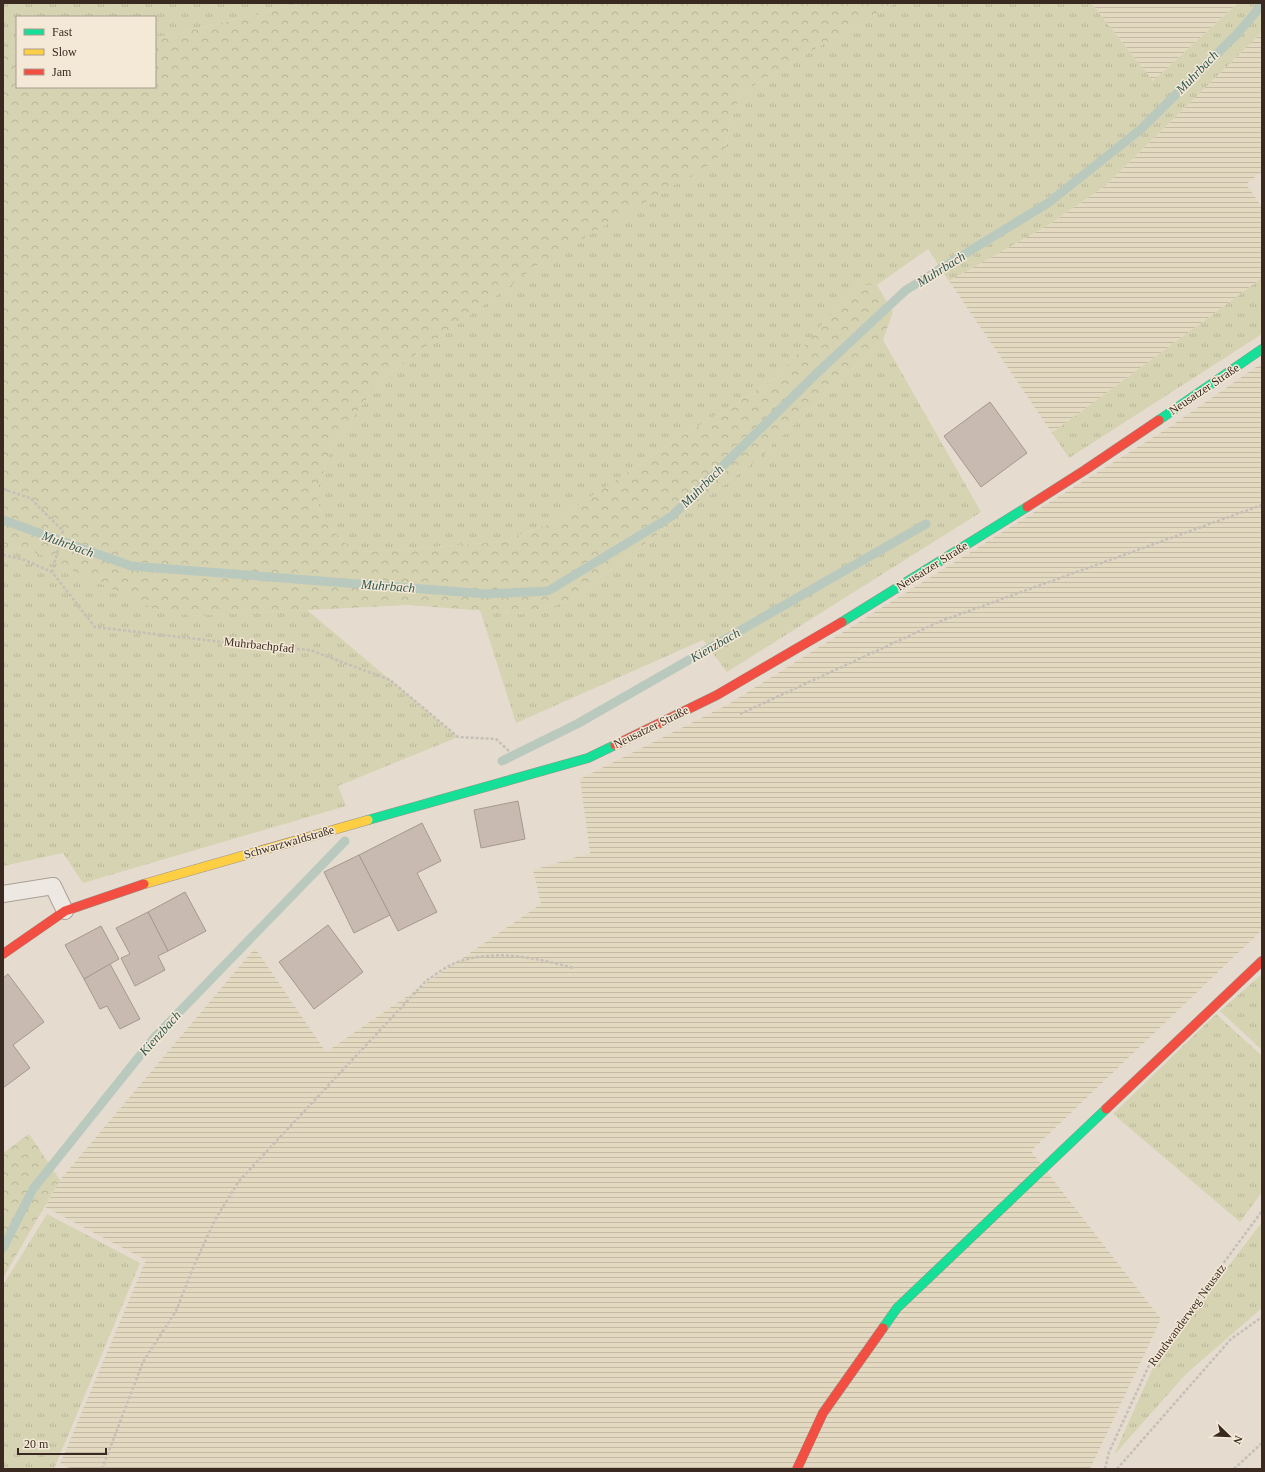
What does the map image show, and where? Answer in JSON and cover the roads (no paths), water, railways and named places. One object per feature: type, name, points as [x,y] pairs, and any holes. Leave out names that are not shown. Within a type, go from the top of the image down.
[{"type":"main road","name":"Neusatzer Straße","points":[[588,758],[717,695],[825,633],[1085,470],[1262,349]]},
{"type":"main road","name":"Schwarzwaldstraße","points":[[3,954],[65,911],[161,878],[588,758]]},
{"type":"main road","points":[[797,1469],[823,1413],[897,1308],[1262,961]]},
{"type":"lane","points":[[3,894],[53,886],[65,911]]},
{"type":"waterway","name":"Muhrbach","points":[[3,520],[131,566],[487,594],[548,591],[672,516],[816,374],[906,290],[1048,203],[1140,130],[1236,35],[1262,5]]},
{"type":"waterway","name":"Kienzbach","points":[[502,761],[577,724],[926,524]]},
{"type":"waterway","name":"Kienzbach","points":[[3,1248],[33,1189],[154,1038],[345,841]]}]
